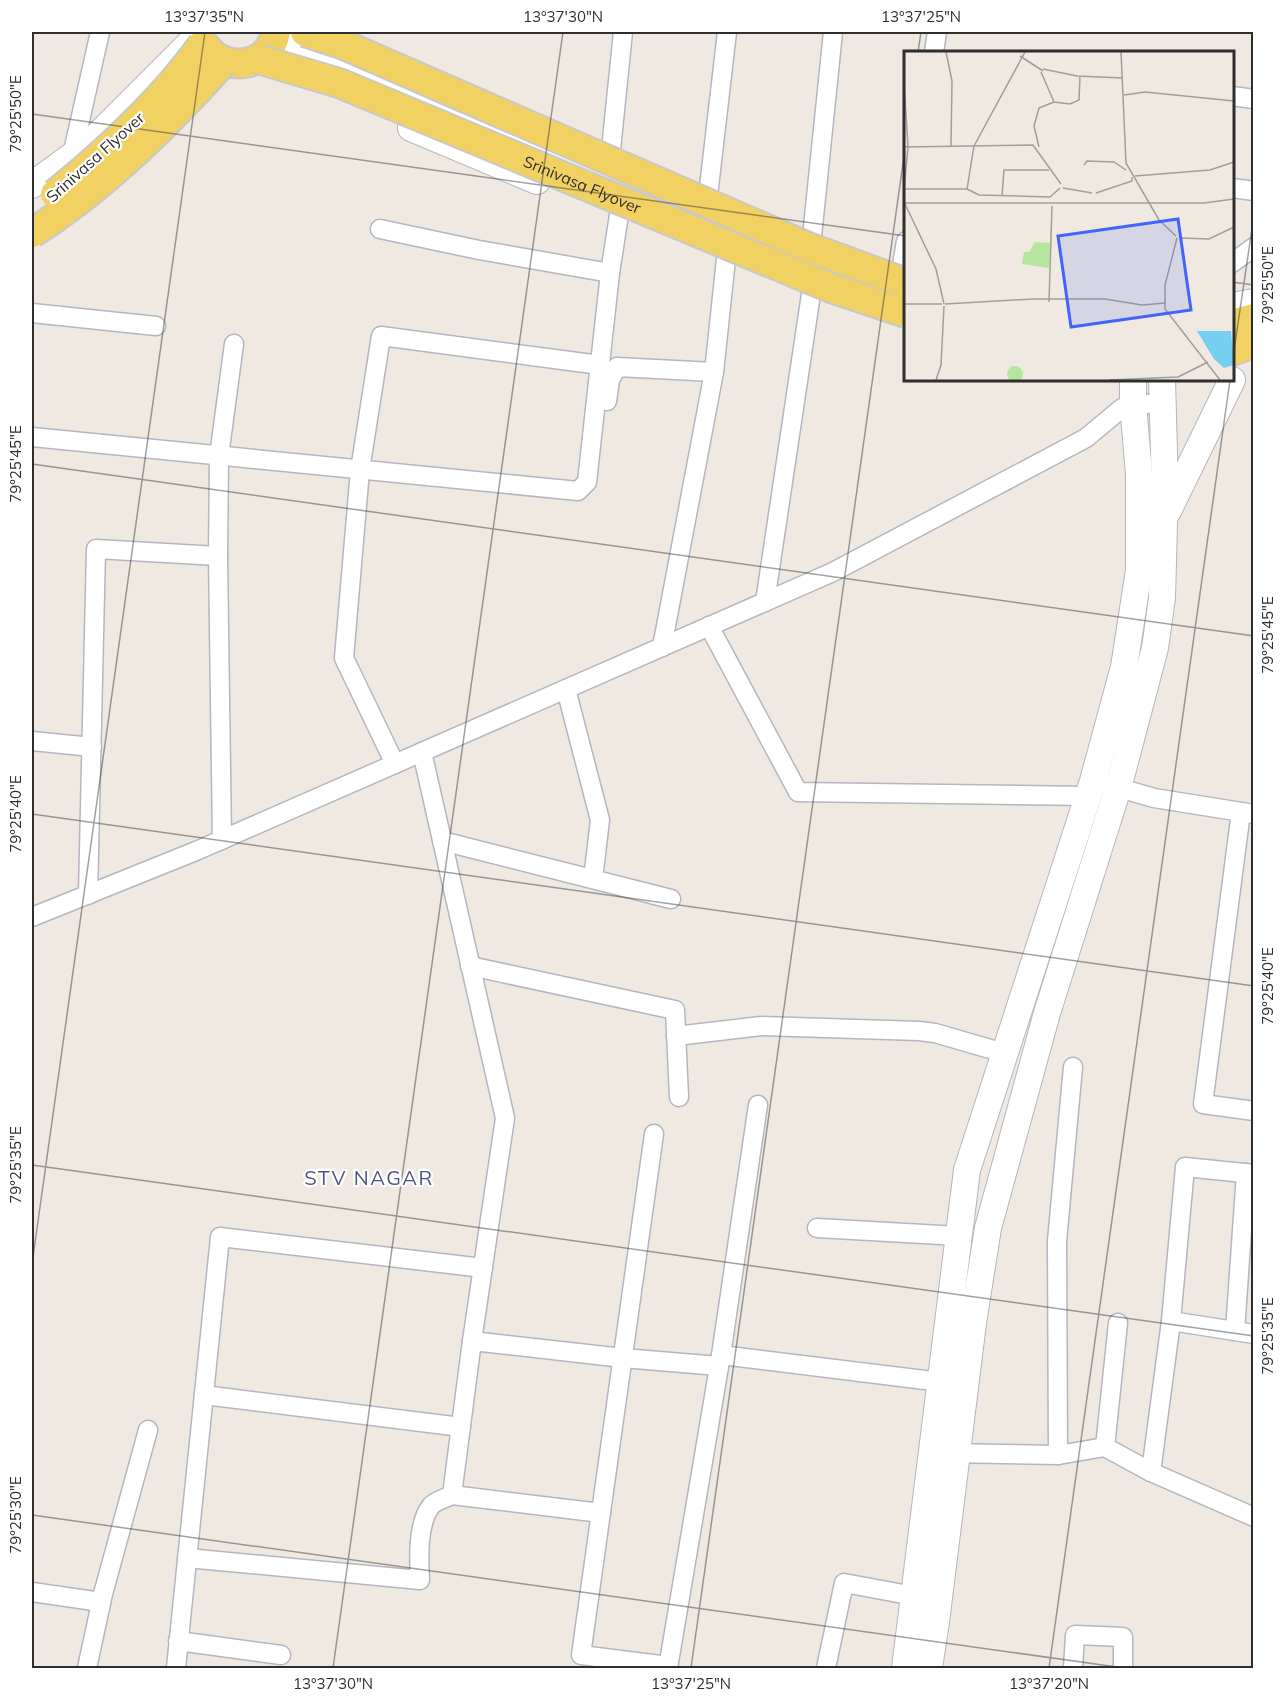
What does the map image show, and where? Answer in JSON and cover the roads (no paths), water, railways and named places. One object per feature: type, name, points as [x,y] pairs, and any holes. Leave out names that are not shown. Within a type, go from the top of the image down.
[{"type":"main road","points":[[264,62],[271,47],[290,33]]},
{"type":"main road","name":"Srinivasa Flyover","points":[[290,33],[344,45],[808,247],[904,296]]},
{"type":"main road","name":"Srinivasa Flyover","points":[[204,48],[236,65],[264,62],[339,83],[831,288],[904,296]]},
{"type":"main road","name":"Srinivasa Flyover","points":[[32,212],[75,177],[136,121],[204,48]]},
{"type":"main road","name":"Srinivasa Flyover","points":[[32,233],[99,183],[150,136],[204,48]]},
{"type":"main road","points":[[1234,324],[1254,318]]},
{"type":"street","points":[[72,156],[100,32]]},
{"type":"street","points":[[609,177],[623,32]]},
{"type":"street","points":[[706,218],[727,32]]},
{"type":"street","points":[[809,261],[833,32]]},
{"type":"street","points":[[933,51],[937,32]]},
{"type":"street","points":[[290,33],[368,76],[809,261],[873,287],[904,296]]},
{"type":"street","points":[[32,185],[91,142],[204,48]]},
{"type":"street","points":[[32,245],[55,230],[136,166],[210,95],[204,48]]},
{"type":"street","points":[[264,62],[455,147],[619,215],[811,294],[904,327]]},
{"type":"street","points":[[1234,96],[1254,99]]},
{"type":"street","points":[[1234,188],[1254,191]]},
{"type":"street","points":[[32,437],[578,491],[587,482],[610,273],[619,215]]},
{"type":"street","points":[[380,229],[479,250],[610,273]]},
{"type":"street","points":[[1234,262],[1254,247]]},
{"type":"street","points":[[662,647],[714,372],[726,259]]},
{"type":"street","points":[[765,602],[811,294]]},
{"type":"street","points":[[1234,306],[1254,302]]},
{"type":"street","points":[[32,314],[156,326]]},
{"type":"street","points":[[395,764],[344,658],[360,470],[381,336],[600,365]]},
{"type":"street","points":[[222,840],[219,456],[234,344]]},
{"type":"street","points":[[595,494],[610,380],[617,367],[714,372]]},
{"type":"street","points":[[1164,518],[1230,381]]},
{"type":"street","points":[[32,917],[222,840],[833,572],[1086,438],[1122,408],[1133,392]]},
{"type":"street","points":[[929,1668],[973,1323],[988,1228],[1047,1013],[1118,788],[1155,648],[1162,598],[1164,518],[1162,392],[1133,392]]},
{"type":"street","points":[[905,1668],[967,1170],[1091,788],[1124,667],[1139,570],[1139,474],[1133,392]]},
{"type":"street","points":[[88,894],[96,549],[218,556]]},
{"type":"street","points":[[709,626],[798,792],[1118,788],[1154,798],[1247,813],[1203,1104],[1254,1111]]},
{"type":"street","points":[[566,689],[600,819],[593,879]]},
{"type":"street","points":[[32,741],[92,747]]},
{"type":"street","points":[[422,752],[505,1118],[452,1495]]},
{"type":"street","points":[[442,841],[671,899]]},
{"type":"street","points":[[470,966],[675,1010],[679,1097]]},
{"type":"street","points":[[676,1036],[761,1026],[919,1031],[935,1033],[1004,1053]]},
{"type":"street","points":[[1058,1455],[1057,1241],[1073,1067]]},
{"type":"street","points":[[654,1134],[581,1656],[668,1667],[720,1360],[758,1106]]},
{"type":"street","points":[[1152,1472],[1171,1321],[1185,1167],[1250,1173],[1244,1332],[1171,1321]]},
{"type":"street","points":[[817,1228],[959,1236]]},
{"type":"street","points":[[176,1668],[220,1238],[483,1268]]},
{"type":"street","points":[[1105,1447],[1118,1323]]},
{"type":"street","points":[[472,1341],[623,1358],[720,1360],[941,1382]]},
{"type":"street","points":[[204,1395],[461,1427]]},
{"type":"street","points":[[87,1668],[101,1602],[148,1430]]},
{"type":"street","points":[[932,1453],[1058,1455],[1105,1447],[1152,1472],[1254,1517]]},
{"type":"street","points":[[187,1558],[420,1580],[418,1550],[424,1520],[432,1505],[452,1495],[601,1513]]},
{"type":"street","points":[[826,1668],[844,1583],[915,1596]]},
{"type":"street","points":[[32,1592],[101,1602]]},
{"type":"street","points":[[1073,1668],[1075,1635],[1123,1637],[1123,1668]]},
{"type":"street","points":[[178,1641],[281,1655]]},
{"type":"district","name":"STV NAGAR","points":[[369,1177]]}]
